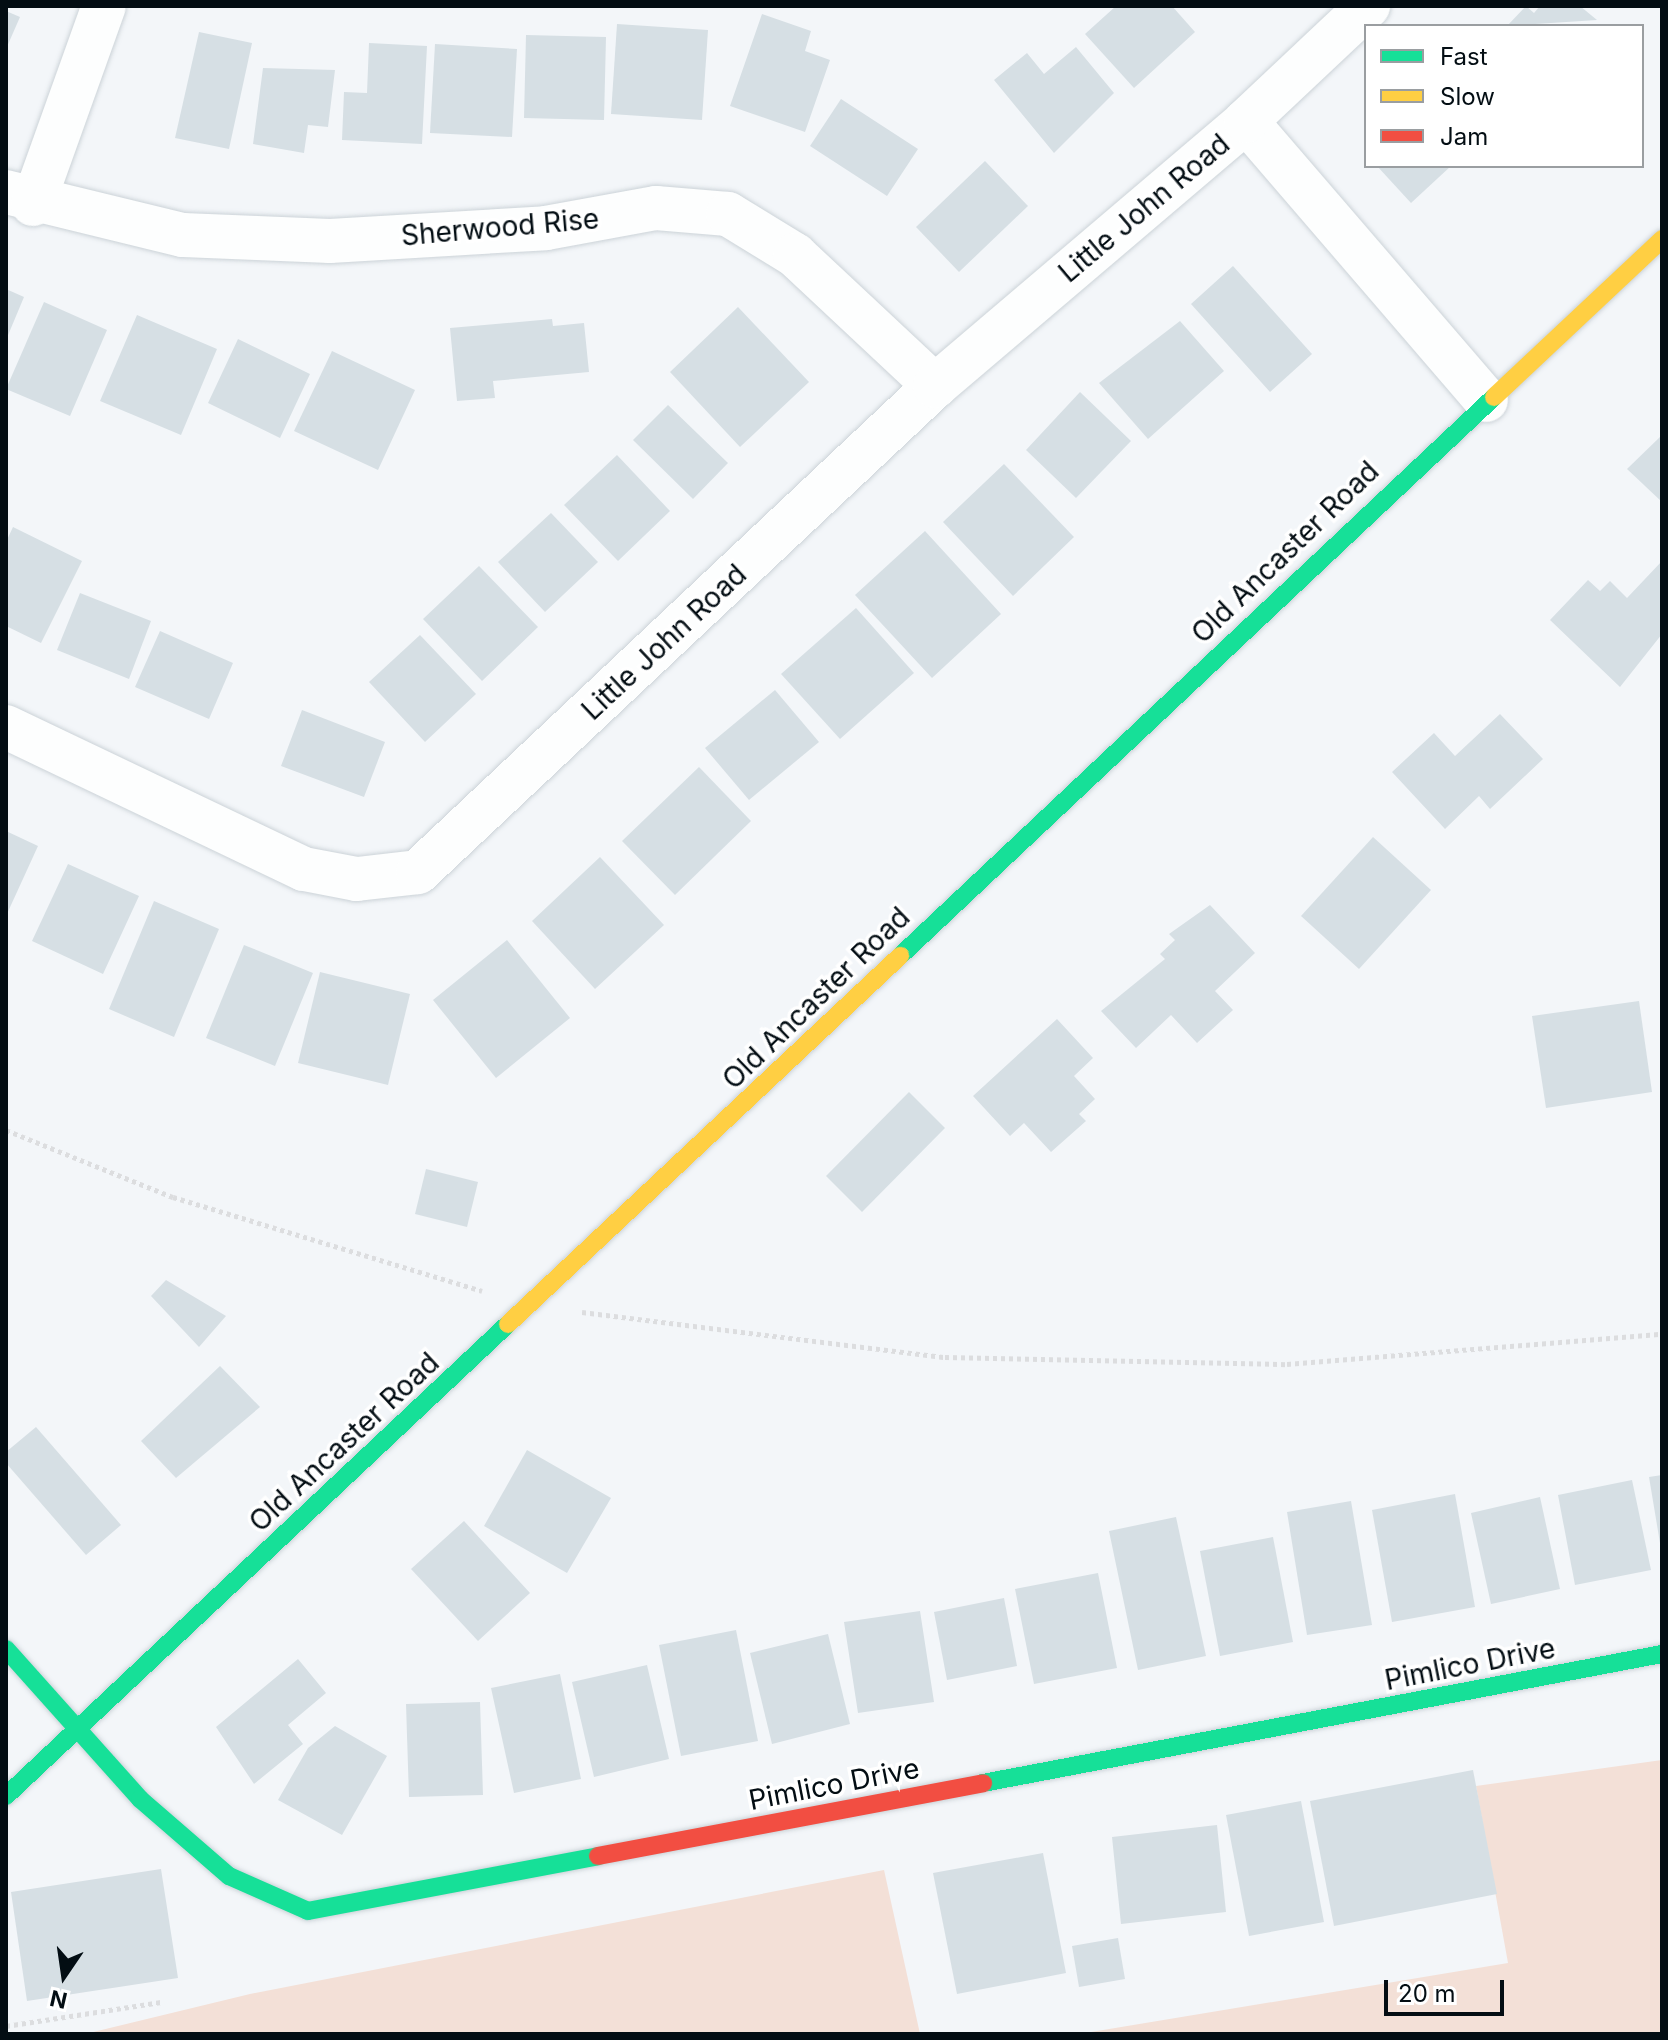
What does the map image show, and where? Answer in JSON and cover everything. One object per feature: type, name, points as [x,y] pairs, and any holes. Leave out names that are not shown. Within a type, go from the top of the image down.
[{"type":"street","points":[[19,198],[104,6]]},
{"type":"street","name":"Little John Road","points":[[6,727],[304,869],[357,879],[418,872],[935,386],[1246,121],[1368,6]]},
{"type":"street","name":"Little John Road","points":[[1246,121],[1486,400]]},
{"type":"street","name":"Sherwood Rise","points":[[19,198],[183,235],[330,241],[546,228],[656,208],[728,214],[795,255],[935,386]]},
{"type":"street","name":"Old Ancaster Road","points":[[6,1796],[533,1306],[1486,400],[1662,239]]},
{"type":"street","name":"Pimlico Drive","points":[[6,1649],[79,1727],[140,1799],[229,1876],[308,1911],[1662,1654]]},
{"type":"path","points":[[6,1130],[173,1197],[533,1306],[992,1358],[1287,1364],[1662,1334]]},
{"type":"path","points":[[6,2026],[161,2002]]},
{"type":"shaded area","points":[[1662,1760],[1662,2034],[1079,2034],[1508,1963],[1476,1786]]},
{"type":"shaded area","points":[[884,1870],[920,2034],[85,2034],[250,1994]]},
{"type":"building","points":[[1116,6],[1172,6],[1195,32],[1134,88],[1085,34]]},
{"type":"building","points":[[1526,6],[1534,13],[1540,6],[1580,6],[1597,20],[1537,24],[1509,24]]},
{"type":"building","points":[[6,11],[20,17],[6,49]]},
{"type":"building","points":[[762,14],[811,31],[805,51],[830,60],[805,132],[730,106]]},
{"type":"building","points":[[617,24],[708,30],[702,120],[611,114]]},
{"type":"building","points":[[199,32],[252,43],[229,149],[175,138]]},
{"type":"building","points":[[526,35],[606,37],[604,120],[524,118]]},
{"type":"building","points":[[369,43],[427,46],[422,144],[342,140],[344,92],[367,93]]},
{"type":"building","points":[[435,44],[517,49],[512,137],[430,133]]},
{"type":"building","points":[[1076,47],[1114,93],[1054,153],[994,80],[1027,53],[1044,74]]},
{"type":"building","points":[[263,68],[335,70],[328,127],[308,125],[304,153],[253,144]]},
{"type":"building","points":[[841,99],[918,149],[887,196],[810,146]]},
{"type":"building","points":[[985,161],[1028,206],[959,272],[916,227]]},
{"type":"building","points":[[1379,168],[1449,168],[1411,203]]},
{"type":"building","points":[[1233,266],[1312,354],[1270,392],[1191,304]]},
{"type":"building","points":[[6,289],[24,297],[6,340]]},
{"type":"building","points":[[44,302],[107,330],[70,416],[6,389]]},
{"type":"building","points":[[738,307],[809,382],[740,447],[670,372]]},
{"type":"building","points":[[137,315],[217,349],[181,435],[100,401]]},
{"type":"building","points":[[552,319],[553,326],[584,323],[589,372],[493,381],[495,398],[457,401],[450,328]]},
{"type":"building","points":[[1180,321],[1224,371],[1148,439],[1099,383]]},
{"type":"building","points":[[238,339],[310,374],[280,438],[208,403]]},
{"type":"building","points":[[332,351],[415,390],[378,470],[294,431]]},
{"type":"building","points":[[1080,392],[1131,441],[1076,498],[1026,450]]},
{"type":"building","points":[[668,405],[728,463],[693,499],[633,440]]},
{"type":"building","points":[[1662,435],[1662,502],[1627,469]]},
{"type":"building","points":[[617,455],[670,511],[618,561],[564,505]]},
{"type":"building","points":[[1004,464],[1074,537],[1013,596],[943,522]]},
{"type":"building","points":[[551,513],[598,562],[545,612],[498,562]]},
{"type":"building","points":[[13,527],[82,561],[41,643],[6,626],[6,542]]},
{"type":"building","points":[[925,531],[1001,614],[932,678],[855,595]]},
{"type":"building","points":[[1662,561],[1662,634],[1620,687],[1550,620],[1588,580],[1600,591],[1610,581],[1627,598]]},
{"type":"building","points":[[479,566],[538,627],[482,681],[423,619]]},
{"type":"building","points":[[80,593],[151,621],[129,679],[57,650]]},
{"type":"building","points":[[856,608],[914,673],[840,739],[781,674]]},
{"type":"building","points":[[160,631],[233,663],[209,719],[135,687]]},
{"type":"building","points":[[420,635],[476,694],[425,742],[369,682]]},
{"type":"building","points":[[775,690],[819,742],[749,800],[705,748]]},
{"type":"building","points":[[302,710],[385,742],[364,797],[281,766]]},
{"type":"building","points":[[1500,714],[1543,759],[1490,809],[1479,796],[1445,829],[1392,772],[1434,733],[1455,756]]},
{"type":"building","points":[[699,767],[751,821],[675,895],[622,841]]},
{"type":"building","points":[[6,831],[38,846],[6,916]]},
{"type":"building","points":[[1373,837],[1431,890],[1359,969],[1301,916]]},
{"type":"building","points":[[600,857],[664,925],[595,989],[532,921]]},
{"type":"building","points":[[68,864],[139,896],[103,974],[32,941]]},
{"type":"building","points":[[154,901],[219,929],[174,1037],[109,1009]]},
{"type":"building","points":[[1210,905],[1255,953],[1215,991],[1233,1010],[1197,1043],[1171,1015],[1136,1048],[1101,1011],[1165,959],[1160,954],[1175,940],[1169,934]]},
{"type":"building","points":[[507,940],[570,1018],[496,1078],[433,1000]]},
{"type":"building","points":[[244,945],[313,973],[275,1066],[206,1038]]},
{"type":"building","points":[[320,972],[410,994],[388,1085],[298,1063]]},
{"type":"building","points":[[1639,1001],[1652,1092],[1546,1108],[1532,1016]]},
{"type":"building","points":[[1057,1019],[1093,1058],[1074,1076],[1095,1099],[1079,1114],[1086,1121],[1051,1152],[1024,1123],[1010,1136],[973,1096]]},
{"type":"building","points":[[909,1092],[945,1128],[862,1212],[826,1176]]},
{"type":"building","points":[[426,1169],[478,1182],[467,1227],[415,1214]]},
{"type":"building","points":[[166,1280],[226,1316],[199,1347],[151,1296]]},
{"type":"building","points":[[220,1366],[260,1407],[176,1478],[141,1441]]},
{"type":"building","points":[[36,1427],[121,1525],[86,1555],[6,1463],[6,1452]]},
{"type":"building","points":[[527,1450],[611,1498],[567,1573],[484,1526]]},
{"type":"building","points":[[1662,1475],[1662,1543],[1660,1543],[1649,1477]]},
{"type":"building","points":[[1632,1480],[1651,1570],[1575,1585],[1558,1495]]},
{"type":"building","points":[[1455,1494],[1475,1607],[1392,1622],[1372,1510]]},
{"type":"building","points":[[1540,1497],[1560,1589],[1491,1604],[1471,1513]]},
{"type":"building","points":[[1351,1501],[1372,1625],[1307,1635],[1287,1512]]},
{"type":"building","points":[[1176,1517],[1206,1656],[1138,1670],[1109,1531]]},
{"type":"building","points":[[464,1521],[530,1593],[478,1641],[411,1569]]},
{"type":"building","points":[[1273,1537],[1293,1642],[1220,1656],[1200,1551]]},
{"type":"building","points":[[1098,1573],[1117,1668],[1034,1684],[1015,1589]]},
{"type":"building","points":[[1004,1598],[1017,1666],[947,1680],[934,1612]]},
{"type":"building","points":[[920,1611],[934,1702],[858,1713],[844,1622]]},
{"type":"building","points":[[736,1630],[758,1741],[681,1756],[659,1645]]},
{"type":"building","points":[[828,1634],[850,1724],[772,1744],[750,1653]]},
{"type":"building","points":[[298,1659],[326,1693],[288,1725],[303,1744],[254,1784],[216,1727]]},
{"type":"building","points":[[647,1665],[669,1759],[594,1777],[572,1682]]},
{"type":"building","points":[[560,1674],[581,1779],[514,1793],[491,1688]]},
{"type":"building","points":[[480,1702],[483,1795],[409,1797],[406,1704]]},
{"type":"building","points":[[335,1726],[387,1756],[342,1835],[278,1800],[308,1748]]},
{"type":"building","points":[[1473,1770],[1497,1894],[1334,1926],[1310,1801]]},
{"type":"building","points":[[1301,1801],[1324,1922],[1249,1936],[1226,1815]]},
{"type":"building","points":[[1217,1825],[1226,1912],[1121,1924],[1112,1837]]},
{"type":"building","points":[[1043,1853],[1066,1973],[957,1994],[933,1873]]},
{"type":"building","points":[[161,1869],[178,1978],[27,2001],[11,1892]]},
{"type":"building","points":[[1118,1938],[1125,1979],[1079,1987],[1072,1946]]},
{"type":"traffic: fast","points":[[900,956],[1494,397]]},
{"type":"traffic: fast","points":[[6,1796],[508,1324]]},
{"type":"traffic: fast","points":[[6,1649],[140,1799],[229,1876],[308,1911],[598,1856]]},
{"type":"traffic: fast","points":[[983,1783],[1662,1654]]},
{"type":"traffic: slow","points":[[1494,397],[1662,239]]},
{"type":"traffic: slow","points":[[508,1324],[900,956]]},
{"type":"traffic: jam","points":[[598,1856],[983,1783]]}]
